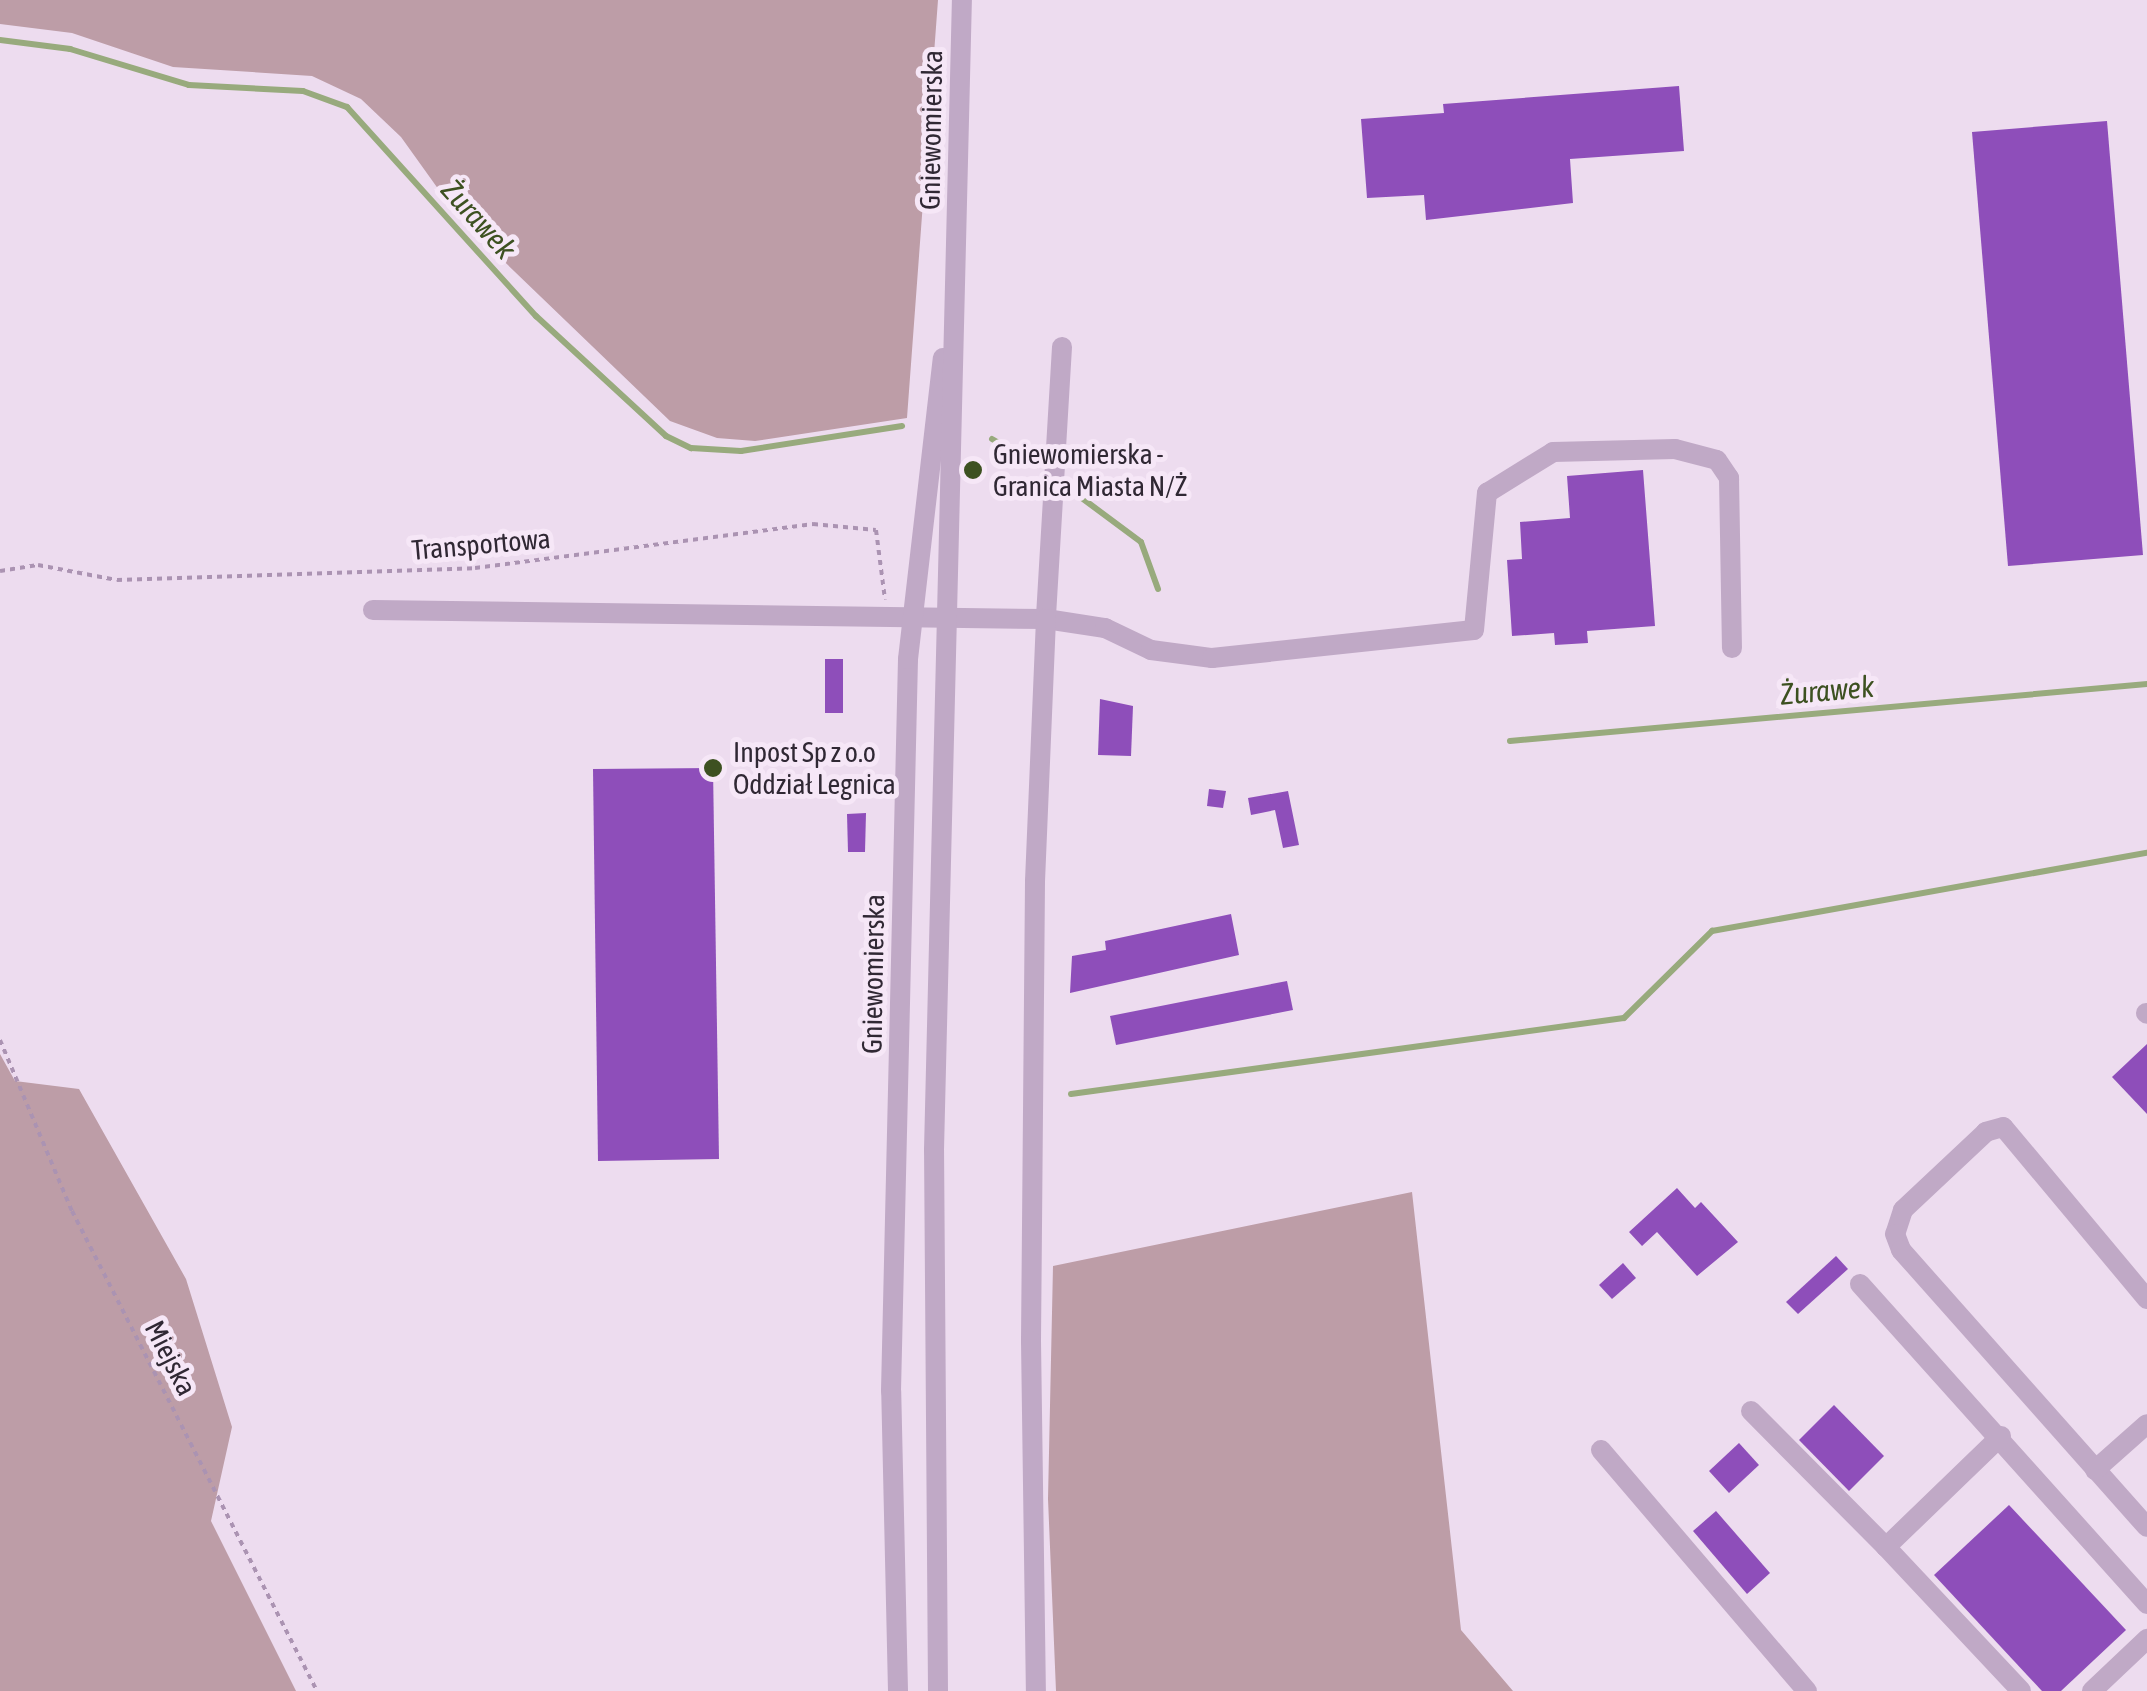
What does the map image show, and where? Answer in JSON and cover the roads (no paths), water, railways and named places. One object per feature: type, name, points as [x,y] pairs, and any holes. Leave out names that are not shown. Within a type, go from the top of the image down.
[{"type":"street","name":"Gniewomierska","points":[[938,1691],[934,1150],[962,0]]},
{"type":"street","name":"Gniewomierska","points":[[898,1691],[891,1391],[910,620],[955,262]]},
{"type":"street","points":[[1036,1691],[1032,1242],[1047,512],[1062,347]]},
{"type":"street","points":[[374,610],[944,623],[1046,620],[1106,628],[1151,650],[1212,658],[1474,630],[1488,492],[1553,452],[1675,449],[1717,460],[1728,478],[1732,648]]},
{"type":"street","points":[[2147,1299],[2003,1127],[1986,1132],[1902,1210],[1895,1234],[1901,1250],[2147,1527]]},
{"type":"street","points":[[1860,1284],[2001,1436],[2147,1604]]},
{"type":"street","points":[[1751,1412],[2021,1691]]},
{"type":"street","points":[[2095,1470],[2147,1424]]},
{"type":"street","points":[[1886,1548],[2001,1436]]},
{"type":"street","points":[[1601,1450],[1806,1691]]},
{"type":"street","points":[[2092,1691],[2147,1639]]},
{"type":"waterway","name":"Żurawek","points":[[0,40],[70,49],[189,85],[303,91],[347,107],[536,316],[666,436],[691,448],[741,451],[902,426]]},
{"type":"waterway","name":"Żurawek","points":[[992,439],[1037,465]]},
{"type":"waterway","name":"Żurawek","points":[[1071,490],[1141,542],[1158,589]]},
{"type":"waterway","name":"Żurawek","points":[[1510,741],[2147,684]]},
{"type":"waterway","points":[[1071,1094],[1624,1018],[1712,931],[2147,853]]},
{"type":"place","name":"Gniewomierska - Granica Miasta N/Ż","points":[[973,470]]},
{"type":"place","name":"Inpost Sp z o.o Oddział Legnica","points":[[713,768]]}]
